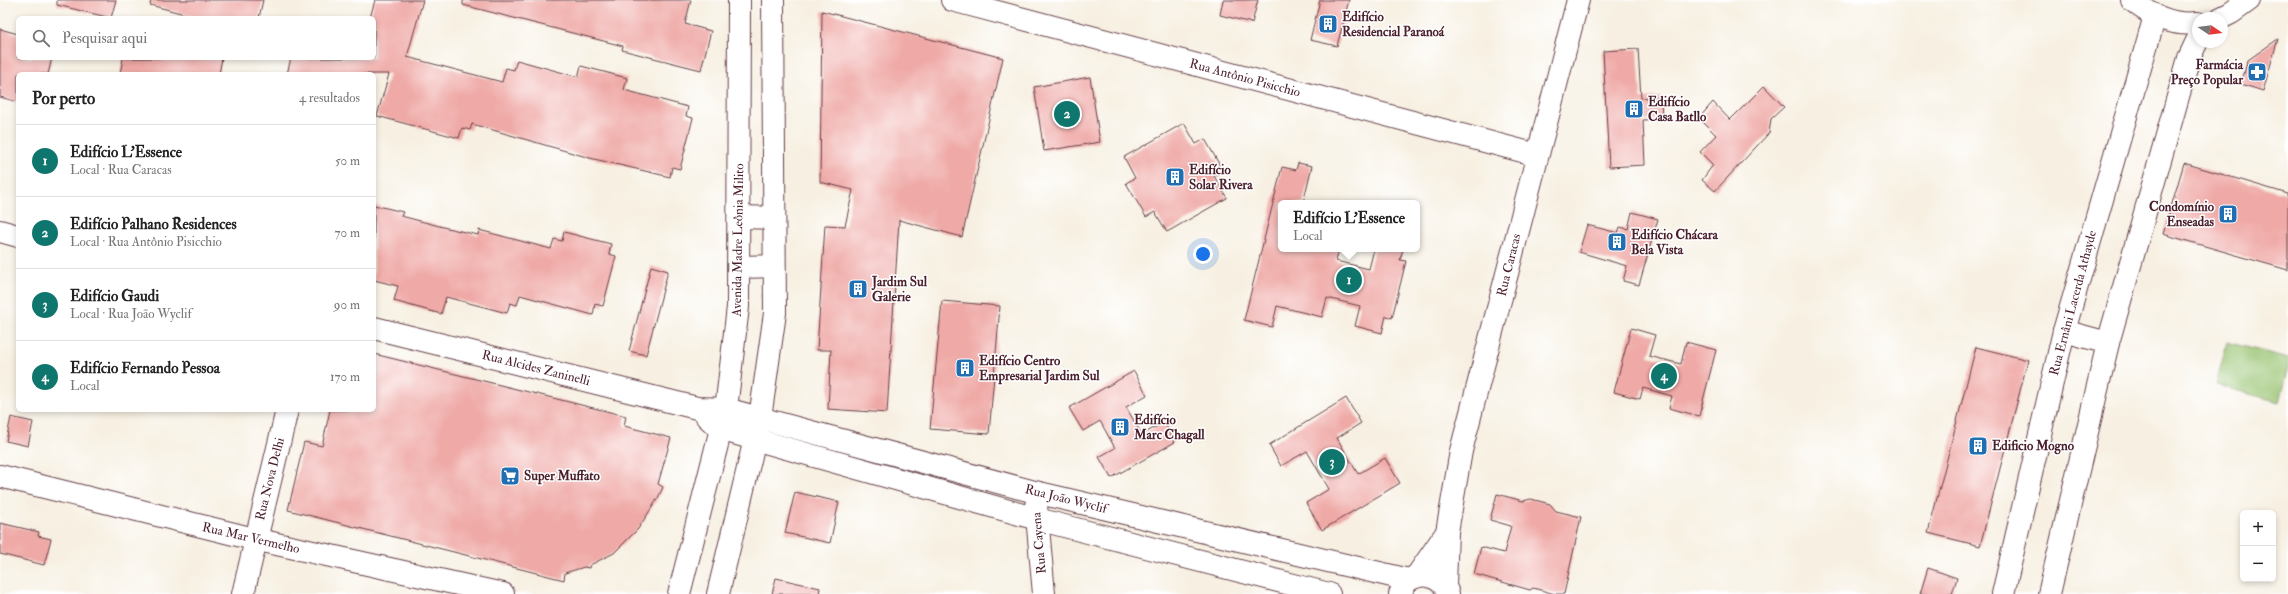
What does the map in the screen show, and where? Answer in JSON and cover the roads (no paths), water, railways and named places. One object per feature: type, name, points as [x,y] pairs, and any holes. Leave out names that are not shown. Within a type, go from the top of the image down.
[{"type":"street","name":"Avenida Madre Leônia Milito","points":[[679,594],[723,419],[738,307],[739,0]]},
{"type":"street","points":[[718,594],[760,418],[774,313],[773,0]]},
{"type":"street","name":"Rua Antônio Pisicchio","points":[[952,0],[1537,155]]},
{"type":"street","name":"Rua Caracas","points":[[1449,592],[1447,532],[1461,451],[1578,0]]},
{"type":"street","points":[[2132,0],[2154,16],[2179,23],[2192,23]]},
{"type":"street","points":[[2228,15],[2249,0]]},
{"type":"street","name":"Rua Ernâni Lacerda Athayde","points":[[2003,594],[2064,331],[2154,16]]},
{"type":"street","points":[[2049,594],[2108,343],[2189,58],[2194,48]]},
{"type":"street","points":[[739,217],[774,218]]},
{"type":"street","points":[[0,231],[16,235]]},
{"type":"street","points":[[739,267],[774,266]]},
{"type":"street","name":"Rua Alcides Zaninelli","points":[[376,328],[697,408],[723,419]]},
{"type":"street","points":[[2064,331],[2108,343]]},
{"type":"street","name":"Rua Nova Delhi","points":[[243,594],[254,539],[263,511],[287,412]]},
{"type":"street","name":"Rua João Wyclif","points":[[723,419],[760,418],[1036,492],[1408,584],[1422,575],[1432,576],[1449,592]]},
{"type":"street","name":"Rua João Wyclif","points":[[723,419],[754,439],[1037,519],[1329,594]]},
{"type":"street","name":"Rua Mar Vermelho","points":[[0,476],[254,539],[503,594]]},
{"type":"street","name":"Rua Cayena","points":[[1036,492],[1044,594]]},
{"type":"street","name":"Rua Caracas","points":[[1408,584],[1447,532]]},
{"type":"place","name":"Edifício Residencial Paranoá","points":[[1328,24]]},
{"type":"place","name":"Farmácia Preço Popular","points":[[2257,72]]},
{"type":"place","name":"Edifício Casa Batllo","points":[[1634,109]]},
{"type":"place","name":"Edifício Palhano Residences","points":[[1067,114]]},
{"type":"place","name":"Edifício Solar Rivera","points":[[1175,177]]},
{"type":"place","name":"Condomínio Enseadas","points":[[2228,214]]},
{"type":"place","name":"Edifício Chácara Bela Vista","points":[[1617,242]]},
{"type":"place","name":"Edifício L'Essence","points":[[1349,280]]},
{"type":"place","name":"Jardim Sul Galerie","points":[[858,289]]},
{"type":"place","name":"Edifício Centro Empresarial Jardim Sul","points":[[965,368]]},
{"type":"place","name":"Edifício Fernando Pessoa","points":[[1664,376]]},
{"type":"place","name":"Edifício Marc Chagall","points":[[1120,427]]},
{"type":"place","name":"Edificio Mogno","points":[[1978,446]]},
{"type":"place","name":"Edifício Gaudi","points":[[1332,462]]},
{"type":"place","name":"Super Muffato","points":[[510,476]]}]
